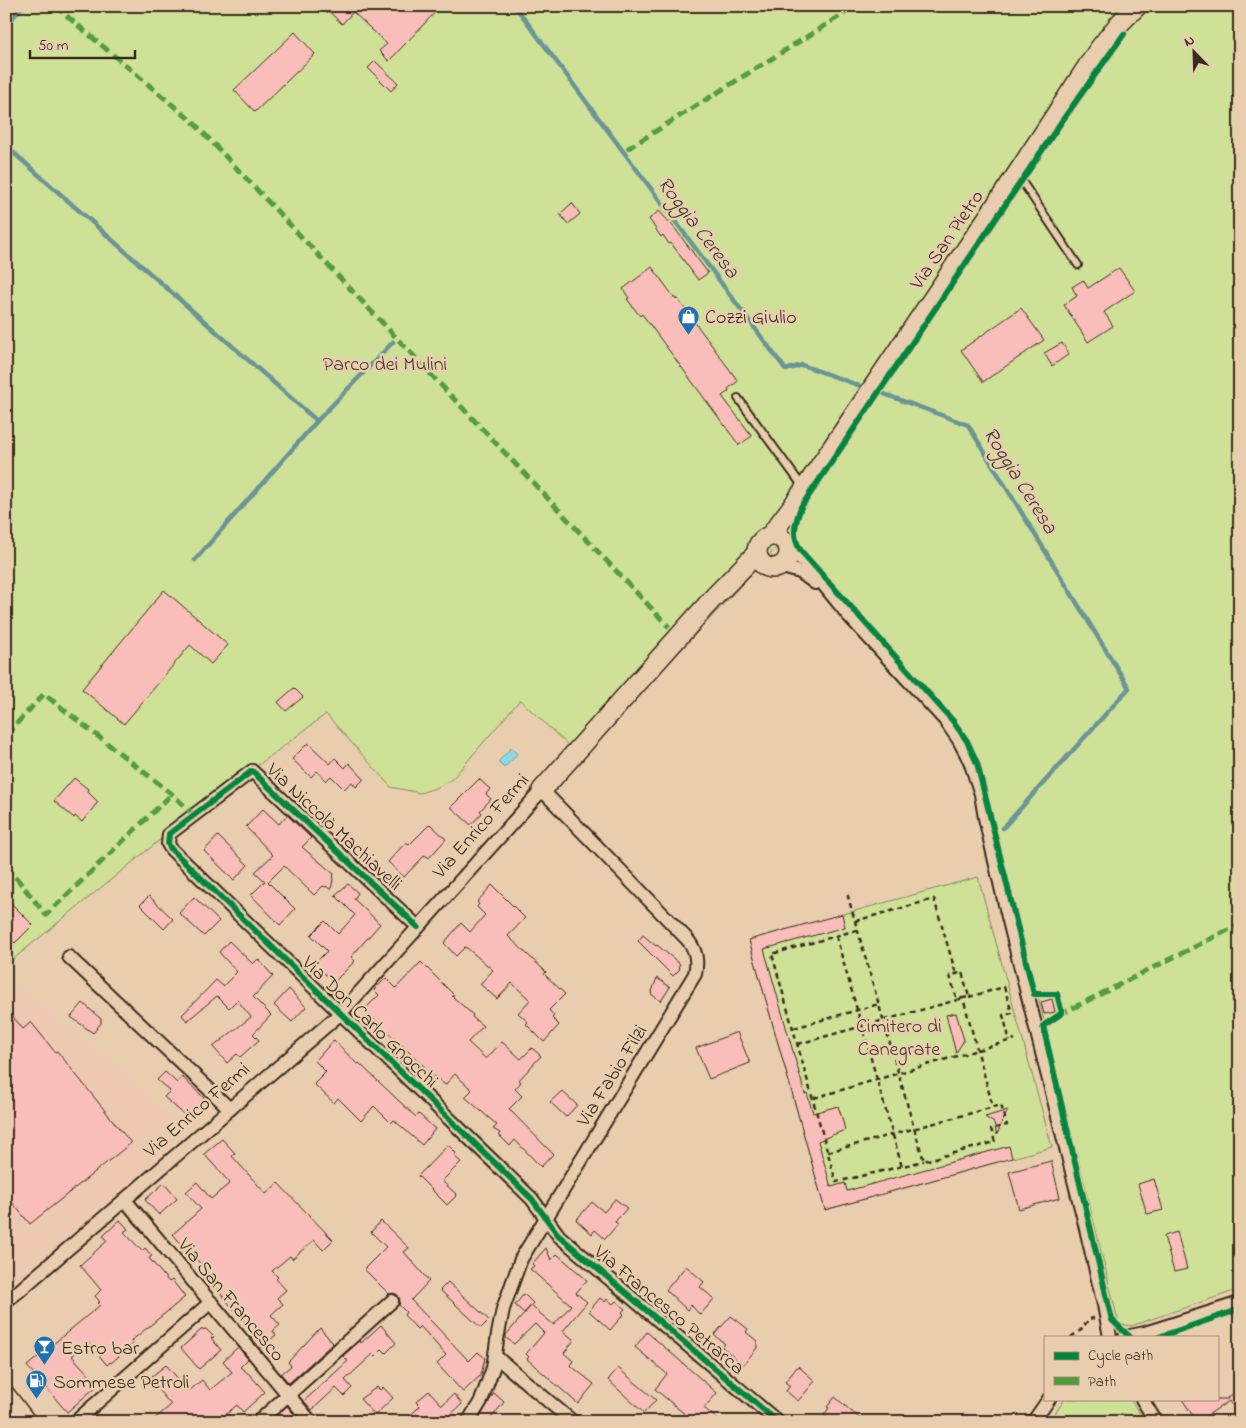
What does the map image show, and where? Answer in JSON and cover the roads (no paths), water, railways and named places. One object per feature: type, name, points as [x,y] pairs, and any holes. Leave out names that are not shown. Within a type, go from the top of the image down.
[{"type":"street","name":"Via San Pietro","points":[[780,541],[788,532],[801,495],[1017,174],[1121,15],[1137,6]]},
{"type":"street","points":[[850,616],[800,572],[760,562],[756,553],[762,540],[780,541],[803,560],[850,616],[946,720],[962,745],[974,772],[981,794],[1007,913],[1110,1336]]},
{"type":"street","points":[[714,597],[734,583],[774,567],[787,559],[780,541]]},
{"type":"street","name":"Via Enrico Fermi","points":[[6,1306],[19,1292],[340,1014],[714,597],[756,553]]},
{"type":"street","name":"Via Niccolò Machiavelli","points":[[171,849],[167,839],[172,829],[252,771],[418,927]]},
{"type":"street","name":"Via Fabio Filzi","points":[[468,1422],[481,1401],[494,1368],[503,1309],[521,1259],[695,974],[697,959],[687,939],[542,790]]},
{"type":"street","name":"Via Don Carlo Gnocchi","points":[[171,849],[532,1199],[545,1218]]},
{"type":"street","points":[[69,957],[230,1109]]},
{"type":"street","name":"Via San Francesco","points":[[125,1200],[311,1422]]},
{"type":"street","name":"Via Francesco Petrarca","points":[[545,1218],[558,1236],[778,1422]]},
{"type":"street","name":"Via Enrico Fermi","points":[[6,1300],[19,1292]]},
{"type":"street","points":[[258,1422],[392,1301]]},
{"type":"street","points":[[75,1422],[211,1302]]},
{"type":"street","points":[[1130,1336],[1240,1303]]},
{"type":"street","points":[[495,1356],[573,1422]]},
{"type":"street","points":[[6,1396],[26,1422]]},
{"type":"street","points":[[1033,1422],[1048,1400]]},
{"type":"street","points":[[1143,1400],[1156,1422]]},
{"type":"lane","points":[[1017,174],[1078,265]]},
{"type":"lane","points":[[738,398],[801,495]]},
{"type":"water","points":[[511,748],[517,754],[504,768],[498,762]]},
{"type":"waterway","points":[[6,25],[23,6]]},
{"type":"waterway","name":"Roggia Ceresa","points":[[515,6],[786,370],[802,365],[866,388]]},
{"type":"waterway","points":[[6,146],[317,421]]},
{"type":"waterway","points":[[195,560],[317,421],[393,342]]},
{"type":"waterway","name":"Roggia Ceresa","points":[[876,391],[968,425],[1129,688],[1003,828]]},
{"type":"place","name":"Cozzi Giulio","points":[[689,335]]},
{"type":"place","name":"Estro bar","points":[[45,1366]]},
{"type":"place","name":"Sommese Petroli","points":[[37,1400]]},
{"type":"park label","name":"Parco dei Mulini","points":[[385,363]]},
{"type":"park label","name":"Cimitero di Canegrate","points":[[899,1036]]}]
